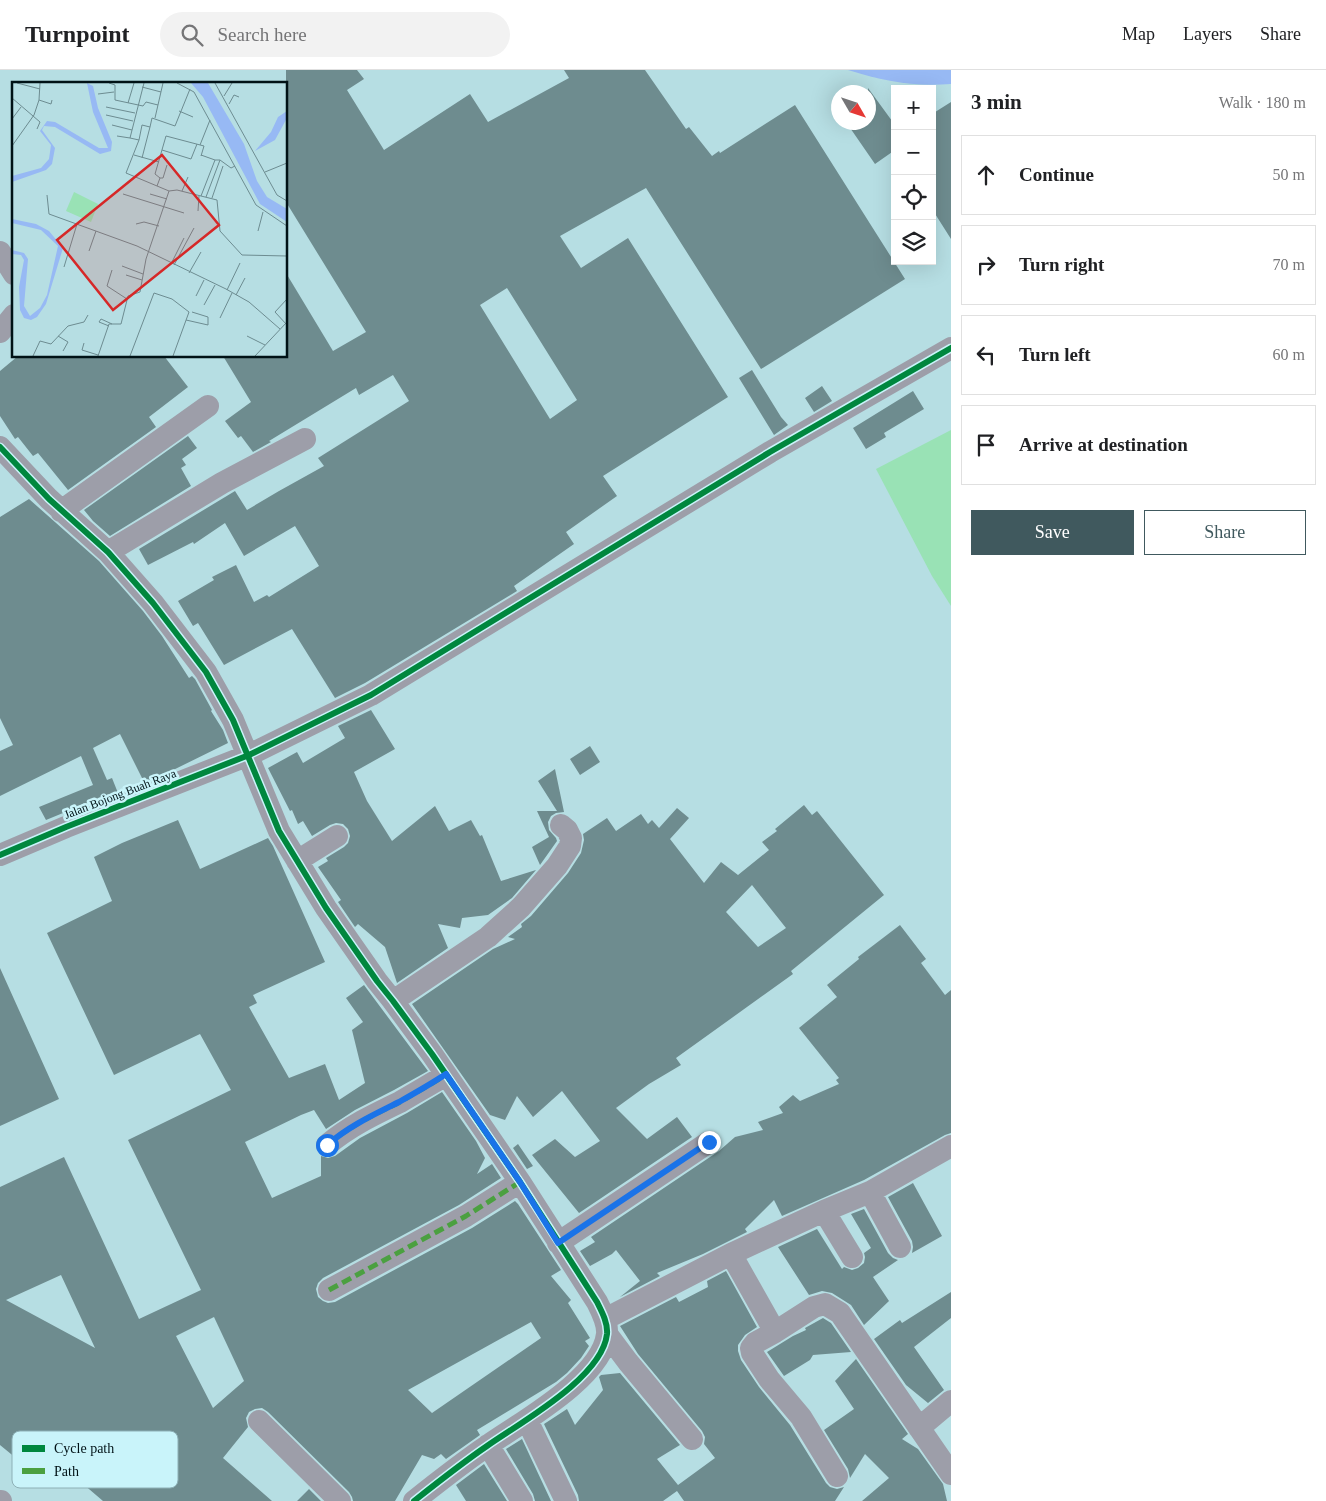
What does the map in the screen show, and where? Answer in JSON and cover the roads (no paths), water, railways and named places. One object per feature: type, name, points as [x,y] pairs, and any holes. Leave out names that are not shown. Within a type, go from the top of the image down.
[{"type":"street","points":[[0,252],[12,271]]},
{"type":"street","points":[[0,332],[12,317]]},
{"type":"street","name":"Jalan Bojong Buah Raya","points":[[0,855],[66,826],[249,756],[371,695],[770,452],[951,348]]},
{"type":"street","points":[[61,511],[208,406]]},
{"type":"street","points":[[108,552],[222,484],[306,439]]},
{"type":"street","points":[[0,447],[61,511],[108,552],[153,603],[206,672],[229,712],[279,831],[346,939],[446,1074],[520,1182],[597,1302],[606,1326],[621,1352],[692,1439]]},
{"type":"street","points":[[393,1001],[488,937],[521,907],[557,866],[570,846],[571,838],[561,824]]},
{"type":"street","points":[[297,861],[337,836]]},
{"type":"street","points":[[327,1145],[357,1123],[401,1101],[446,1074]]},
{"type":"street","points":[[558,1243],[709,1142]]},
{"type":"street","points":[[606,1326],[731,1254],[824,1210],[870,1192],[951,1146]]},
{"type":"street","points":[[329,1290],[466,1216],[520,1182]]},
{"type":"street","points":[[870,1192],[900,1247]]},
{"type":"street","points":[[824,1210],[852,1257]]},
{"type":"street","points":[[731,1254],[775,1332]]},
{"type":"street","points":[[837,1476],[801,1416],[769,1379],[752,1353],[751,1348],[754,1343],[814,1307],[825,1304],[840,1313],[951,1474]]},
{"type":"street","points":[[414,1501],[488,1445],[527,1420],[567,1390],[589,1370],[602,1351],[606,1326]]},
{"type":"street","points":[[919,1428],[951,1401]]},
{"type":"street","points":[[527,1420],[566,1501]]},
{"type":"street","points":[[259,1421],[340,1501]]},
{"type":"street","points":[[488,1445],[522,1501]]},
{"type":"water","points":[[848,70],[951,70],[951,84],[924,85],[874,77]]}]
